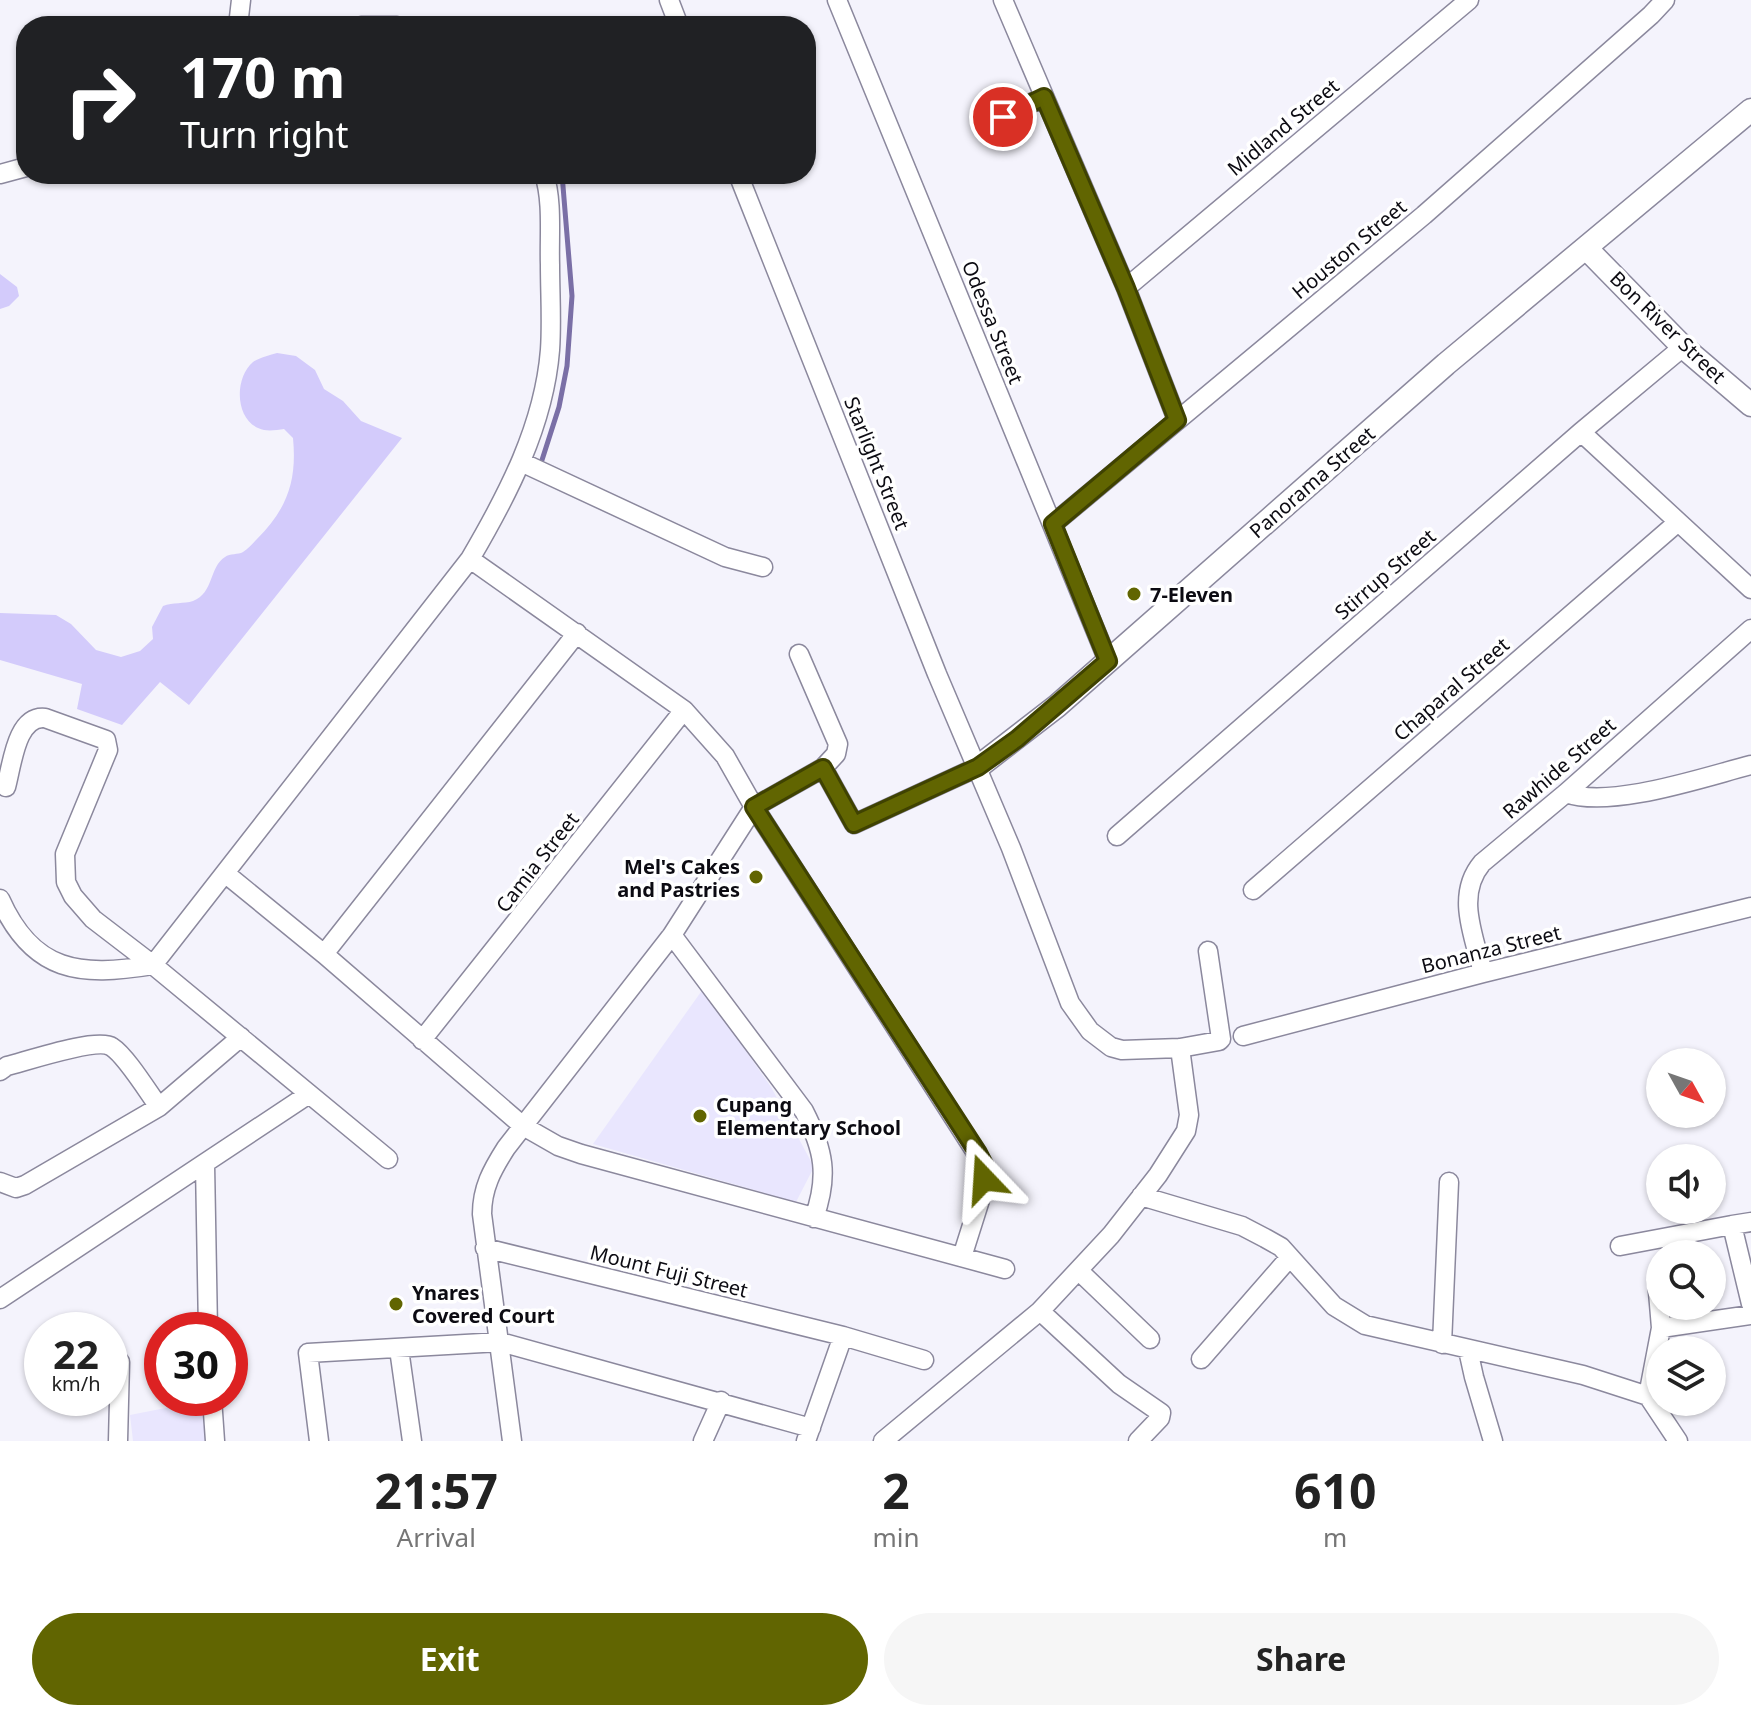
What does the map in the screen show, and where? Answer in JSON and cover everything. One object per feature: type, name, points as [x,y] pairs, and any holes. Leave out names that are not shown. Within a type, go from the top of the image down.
[{"type":"street","name":"Odessa Street","points":[[837,0],[1108,661]]},
{"type":"street","points":[[1003,0],[1126,288],[1177,420]]},
{"type":"street","name":"Midland Street","points":[[1126,288],[1469,0]]},
{"type":"street","name":"Houston Street","points":[[1053,524],[1424,215],[1665,0]]},
{"type":"street","points":[[983,126],[1044,97]]},
{"type":"street","name":"Panorama Street","points":[[823,768],[854,824],[978,767],[1017,739],[1108,661],[1446,364],[1751,110]]},
{"type":"street","points":[[0,899],[24,940],[40,955],[74,967],[97,970],[153,965],[470,559],[500,509],[539,410],[550,352],[549,237],[545,184]]},
{"type":"street","name":"Starlight Street","points":[[742,184],[1070,1003],[1101,1041],[1122,1050],[1180,1048],[1220,1040],[1208,951]]},
{"type":"street","name":"Bon River Street","points":[[1586,248],[1683,347],[1751,405]]},
{"type":"street","name":"Stirrup Street","points":[[1117,836],[1683,347]]},
{"type":"street","points":[[1581,432],[1751,589]]},
{"type":"street","points":[[521,462],[725,557],[763,567]]},
{"type":"street","name":"Chaparal Street","points":[[1253,890],[1678,522]]},
{"type":"street","points":[[470,559],[684,710],[725,756],[754,807],[984,1165],[980,1200],[962,1257]]},
{"type":"street","name":"Rawhide Street","points":[[1483,973],[1468,901],[1468,886],[1473,874],[1751,629]]},
{"type":"street","points":[[324,954],[577,633]]},
{"type":"street","points":[[512,1441],[485,1248],[482,1205],[490,1172],[672,935],[754,807],[823,768],[836,754],[838,744],[799,654]]},
{"type":"street","name":"Camia Street","points":[[422,1040],[684,710]]},
{"type":"street","points":[[6,787],[19,740],[30,721],[38,717],[106,740],[108,750],[65,854],[66,882],[73,896],[93,919],[388,1159]]},
{"type":"street","points":[[1566,793],[1589,799],[1603,798],[1751,765]]},
{"type":"street","points":[[226,874],[324,954],[523,1126],[558,1146],[1005,1269]]},
{"type":"street","name":"Bonanza Street","points":[[1243,1036],[1751,907]]},
{"type":"street","points":[[672,935],[796,1101],[814,1131],[820,1143],[824,1175],[822,1196],[814,1218]]},
{"type":"street","points":[[0,1182],[16,1188],[25,1185],[159,1107],[241,1037]]},
{"type":"street","points":[[0,1071],[7,1066],[90,1045],[106,1044],[117,1051],[159,1107]]},
{"type":"street","points":[[883,1441],[1040,1311],[1079,1271],[1174,1153],[1186,1131],[1188,1101],[1180,1048]]},
{"type":"street","points":[[0,1299],[309,1094]]},
{"type":"street","points":[[205,1164],[208,1312]]},
{"type":"street","points":[[1442,1344],[1449,1182]]},
{"type":"street","points":[[1141,1196],[1242,1226],[1281,1247],[1328,1300],[1365,1325],[1583,1375],[1646,1395]]},
{"type":"street","points":[[1620,1246],[1751,1222]]},
{"type":"street","points":[[1732,1225],[1751,1304]]},
{"type":"street","name":"Mount Fuji Street","points":[[485,1248],[843,1336],[924,1360]]},
{"type":"street","points":[[1201,1359],[1290,1257]]},
{"type":"street","points":[[1079,1271],[1150,1339]]},
{"type":"street","points":[[1040,1311],[1119,1384],[1161,1413],[1160,1418],[1138,1441]]},
{"type":"street","points":[[1661,1328],[1751,1315]]},
{"type":"street","points":[[1659,1336],[1660,1320]]},
{"type":"street","points":[[319,1441],[307,1354],[500,1342],[721,1401],[809,1435],[843,1336]]},
{"type":"street","points":[[399,1349],[412,1441]]},
{"type":"street","points":[[1468,1350],[1493,1441]]},
{"type":"street","points":[[703,1441],[721,1401]]},
{"type":"street","points":[[118,1441],[119,1416]]},
{"type":"street","points":[[213,1416],[215,1441]]},
{"type":"street","points":[[1661,1416],[1678,1441]]},
{"type":"shaded area","points":[[0,274],[17,287],[19,296],[9,306],[0,309]]},
{"type":"shaded area","points":[[277,353],[296,356],[315,370],[324,389],[343,401],[361,421],[402,438],[189,705],[160,682],[122,725],[77,709],[82,684],[0,660],[0,613],[56,615],[71,624],[96,650],[121,657],[140,651],[153,639],[152,627],[163,606],[190,602],[200,597],[220,561],[245,551],[268,527],[283,504],[292,480],[293,438],[284,429],[266,430],[254,426],[243,410],[240,389],[242,379],[253,362]]},
{"type":"shaded area","name":"Cupang Elementary School","points":[[703,989],[771,1087],[814,1167],[796,1202],[593,1144]]},
{"type":"shaded area","points":[[144,1412],[144,1416],[203,1416],[206,1441],[133,1441],[130,1415]]},
{"type":"waterway","points":[[542,460],[559,407],[567,366],[572,296],[563,184]]},
{"type":"place","name":"7-Eleven","points":[[1134,594]]},
{"type":"place","name":"Mel's Cakes and Pastries","points":[[756,877]]},
{"type":"place","name":"Cupang Elementary School","points":[[700,1116]]},
{"type":"place","name":"Ynares Covered Court","points":[[396,1304]]},
{"type":"route","points":[[984,1179],[984,1165],[978,1153],[754,807],[823,768],[854,824],[978,767],[1017,739],[1108,661],[1053,524],[1177,420],[1126,288],[1044,97],[1003,117]]}]
